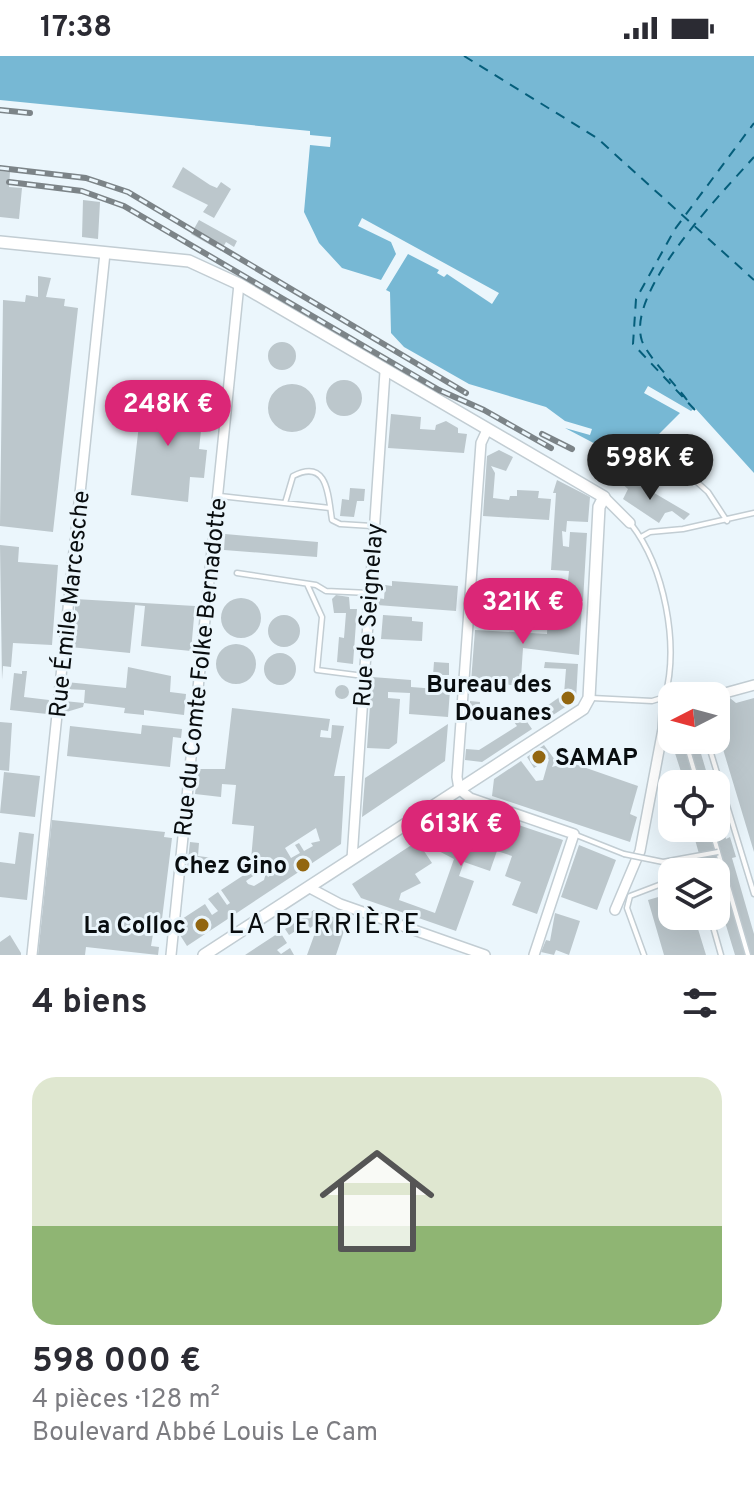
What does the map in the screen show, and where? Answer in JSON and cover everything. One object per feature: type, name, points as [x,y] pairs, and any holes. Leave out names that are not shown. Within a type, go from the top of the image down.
[{"type":"street","points":[[0,242],[189,261],[239,284],[385,372],[604,497],[630,523]]},
{"type":"street","name":"Rue Émile Marcesche","points":[[32,955],[105,253]]},
{"type":"street","name":"Rue du Comte Folke Bernadotte","points":[[171,955],[239,284]]},
{"type":"street","name":"Rue de Seignelay","points":[[352,859],[385,372]]},
{"type":"street","points":[[459,789],[481,443],[487,430]]},
{"type":"street","points":[[204,955],[583,709],[594,698],[599,507],[604,497]]},
{"type":"street","points":[[730,692],[754,685]]},
{"type":"street","points":[[615,910],[640,851],[658,754]]},
{"type":"street","points":[[459,789],[470,798],[574,834],[534,955]]},
{"type":"street","points":[[308,887],[340,904],[485,955]]},
{"type":"lane","points":[[669,457],[708,492],[727,521]]},
{"type":"lane","points":[[285,503],[293,476],[304,470],[322,475],[332,520],[340,524],[374,526]]},
{"type":"lane","points":[[217,496],[330,508]]},
{"type":"lane","points":[[641,537],[650,532],[727,521],[754,513]]},
{"type":"lane","points":[[630,523],[641,537],[666,611],[668,682]]},
{"type":"lane","points":[[237,573],[307,584],[326,591],[369,593]]},
{"type":"lane","points":[[307,584],[322,617],[317,670],[364,676]]},
{"type":"lane","points":[[594,698],[658,700]]},
{"type":"lane","points":[[711,754],[754,894]]},
{"type":"lane","points":[[574,834],[624,854],[663,862],[688,860],[718,852]]},
{"type":"lane","points":[[715,842],[748,955]]},
{"type":"lane","points":[[644,955],[627,908],[630,896],[658,885]]},
{"type":"lane","points":[[714,930],[721,955]]},
{"type":"water","points":[[0,56],[754,56],[754,473],[695,408],[691,411],[648,386],[644,393],[680,413],[635,458],[626,460],[565,428],[590,435],[592,429],[565,421],[546,407],[469,384],[404,347],[391,333],[390,292],[386,290],[408,254],[439,270],[437,273],[444,277],[447,274],[492,304],[499,293],[362,218],[358,226],[391,242],[396,254],[381,280],[342,268],[319,243],[304,212],[310,145],[330,147],[331,137],[310,135],[310,131],[0,100]]},
{"type":"building","points":[[183,167],[210,185],[217,188],[221,182],[231,189],[214,218],[203,212],[208,205],[172,187]]},
{"type":"building","points":[[0,171],[10,172],[9,187],[22,188],[19,219],[0,217]]},
{"type":"building","points":[[83,200],[100,202],[98,239],[82,237]]},
{"type":"building","points":[[199,220],[237,241],[234,247],[226,242],[221,251],[191,234]]},
{"type":"building","points":[[38,276],[51,278],[46,297],[65,299],[64,306],[78,308],[53,532],[0,526],[3,300],[25,302],[26,295],[38,297]]},
{"type":"building","points":[[282,342],[292,346],[296,356],[292,366],[282,370],[272,366],[268,356],[272,346]]},
{"type":"building","points":[[344,380],[357,385],[362,398],[357,411],[344,416],[331,411],[326,398],[331,385]]},
{"type":"building","points":[[292,384],[301,385],[309,391],[315,399],[315,417],[309,425],[301,431],[292,432],[283,431],[275,425],[269,417],[268,408],[269,399],[275,391],[283,385]]},
{"type":"building","points":[[162,392],[179,394],[179,401],[204,403],[199,449],[207,450],[204,478],[190,477],[188,502],[131,495],[142,398],[161,399]]},
{"type":"building","points":[[391,414],[421,417],[420,429],[435,430],[436,425],[446,421],[458,428],[458,433],[467,434],[464,453],[388,448]]},
{"type":"building","points":[[499,450],[513,457],[506,471],[491,466],[495,473],[493,498],[509,500],[510,496],[517,496],[517,490],[539,491],[538,498],[551,499],[549,520],[483,516],[487,456]]},
{"type":"building","points":[[557,480],[590,497],[588,522],[567,521],[566,532],[562,531],[563,546],[569,547],[570,532],[587,533],[583,601],[566,600],[569,571],[551,570],[556,493],[553,493]]},
{"type":"building","points":[[623,480],[644,487],[690,514],[684,520],[672,511],[665,513],[659,523],[623,499],[628,489],[621,483]]},
{"type":"building","points":[[350,488],[365,489],[364,501],[357,501],[354,517],[340,516],[342,499],[349,500]]},
{"type":"building","points":[[225,534],[318,542],[317,557],[224,550]]},
{"type":"building","points":[[0,545],[19,547],[18,562],[58,565],[52,645],[13,643],[11,667],[3,666],[2,680]]},
{"type":"building","points":[[392,581],[458,586],[456,611],[377,605],[378,598],[384,599],[385,585],[392,586]]},
{"type":"building","points":[[336,595],[349,597],[350,609],[357,609],[353,664],[337,662],[339,637],[344,638],[346,613],[334,613],[332,599]]},
{"type":"building","points":[[241,598],[255,604],[261,618],[255,632],[241,638],[227,632],[221,618],[227,604]]},
{"type":"building","points":[[75,599],[195,606],[191,651],[141,646],[145,606],[135,605],[130,653],[70,647],[75,628]]},
{"type":"building","points":[[566,605],[582,606],[579,655],[523,648],[521,678],[513,678],[512,685],[471,682],[475,630],[547,634],[548,609],[564,610]]},
{"type":"building","points":[[284,615],[295,620],[300,631],[295,642],[284,647],[273,642],[268,631],[273,620]]},
{"type":"building","points":[[383,615],[412,617],[412,621],[423,622],[422,641],[381,639]]},
{"type":"building","points":[[236,644],[250,650],[256,664],[250,678],[236,684],[222,678],[216,664],[222,650]]},
{"type":"building","points":[[280,653],[291,658],[296,669],[291,680],[280,685],[269,680],[264,669],[269,658]]},
{"type":"building","points":[[434,662],[449,663],[449,675],[433,675]]},
{"type":"building","points":[[545,662],[578,664],[576,700],[547,719],[541,710],[564,694],[566,669],[544,668]]},
{"type":"building","points":[[128,667],[171,676],[170,692],[186,694],[184,715],[144,710],[144,715],[124,713],[125,708],[84,703],[85,690],[65,689],[66,682],[126,688]]},
{"type":"building","points":[[22,671],[27,671],[24,697],[49,700],[47,714],[10,710],[14,673],[22,674]]},
{"type":"building","points":[[372,677],[411,680],[411,687],[450,690],[448,717],[409,714],[410,693],[388,692],[388,698],[400,699],[397,743],[389,749],[367,748]]},
{"type":"building","points":[[342,685],[349,692],[342,699],[335,692]]},
{"type":"building","points":[[730,698],[736,703],[754,698],[754,852],[730,770],[724,754],[730,754]]},
{"type":"building","points":[[64,701],[84,703],[83,707],[63,713]]},
{"type":"building","points":[[470,701],[480,702],[479,721],[468,720]]},
{"type":"building","points":[[232,708],[330,719],[328,731],[321,730],[320,737],[331,738],[332,725],[344,726],[334,776],[345,776],[341,844],[187,946],[180,935],[187,931],[182,919],[205,904],[212,915],[218,911],[208,899],[218,892],[227,905],[230,903],[221,890],[250,871],[254,826],[232,824],[236,785],[222,784],[221,797],[195,794],[198,769],[225,769]],"holes":[[[316,828],[320,841],[311,843],[313,846],[304,851],[299,843],[295,845],[300,853],[291,858],[285,848]],[[268,860],[274,873],[268,877],[271,872],[264,862]],[[263,869],[266,873],[264,880],[254,886],[246,881]]]},
{"type":"building","points":[[523,716],[532,729],[482,762],[465,760],[466,749],[479,750],[517,726],[514,722]]},
{"type":"building","points":[[0,722],[12,723],[9,771],[0,770]]},
{"type":"building","points":[[448,724],[445,761],[362,817],[365,778]]},
{"type":"building","points":[[142,725],[182,729],[181,738],[173,737],[170,767],[67,756],[70,726],[141,734]]},
{"type":"building","points":[[544,745],[555,760],[552,767],[569,762],[638,786],[630,814],[637,817],[630,842],[492,796],[494,779],[521,761],[536,781],[543,780],[549,759],[534,768],[527,757]]},
{"type":"building","points":[[675,754],[701,754],[706,770],[680,770]]},
{"type":"building","points":[[4,772],[40,776],[35,817],[0,813]]},
{"type":"building","points":[[468,808],[563,840],[537,914],[512,905],[521,882],[505,876],[512,856],[497,851],[490,871],[464,862],[459,876],[474,881],[456,931],[361,898],[352,884]],"holes":[[[431,847],[454,859],[435,913],[399,900],[401,893],[421,883],[415,874],[432,863],[424,851]]]},
{"type":"building","points":[[52,820],[165,832],[164,837],[172,838],[160,935],[153,934],[151,946],[159,947],[158,955],[86,947],[85,955],[38,955]]},
{"type":"building","points":[[19,832],[34,834],[27,900],[0,897],[0,862],[15,864]]},
{"type":"building","points":[[730,837],[736,857],[732,858],[754,934],[754,955],[735,955],[727,930],[730,930],[730,858],[700,858],[696,842],[730,842]]},
{"type":"building","points":[[190,842],[199,843],[198,856],[213,858],[212,872],[187,869]]},
{"type":"building","points":[[579,845],[616,860],[597,910],[561,897]]},
{"type":"building","points":[[658,897],[658,930],[698,930],[706,955],[664,955],[648,900]]},
{"type":"building","points":[[314,910],[347,922],[336,955],[307,955],[319,922],[310,928],[307,924],[289,935],[285,929]]},
{"type":"building","points":[[555,913],[580,921],[569,955],[556,950],[554,955],[541,952],[546,940],[550,941]]},
{"type":"building","points":[[280,932],[287,943],[277,950],[281,954],[290,948],[294,955],[245,955]]},
{"type":"building","points":[[10,935],[21,955],[0,955],[0,942]]},
{"type":"ferry route","points":[[464,56],[597,138],[754,280]]},
{"type":"ferry route","points":[[695,410],[633,344],[636,299],[675,229],[754,123]]},
{"type":"ferry route","points":[[687,400],[645,348],[641,320],[648,296],[680,243],[754,157]]},
{"type":"railway","points":[[0,110],[30,113]]},
{"type":"railway","points":[[0,168],[86,178],[128,192],[466,393]]},
{"type":"railway","points":[[9,182],[82,191],[124,206],[439,390],[484,410],[551,448]]},
{"type":"railway","points":[[542,434],[572,449]]},
{"type":"place","name":"Bureau des Douanes","points":[[568,698]]},
{"type":"place","name":"SAMAP","points":[[539,757]]},
{"type":"place","name":"Chez Gino","points":[[303,865]]},
{"type":"place","name":"La Colloc","points":[[202,925]]},
{"type":"district","name":"LA PERRIÈRE","points":[[325,923]]}]
